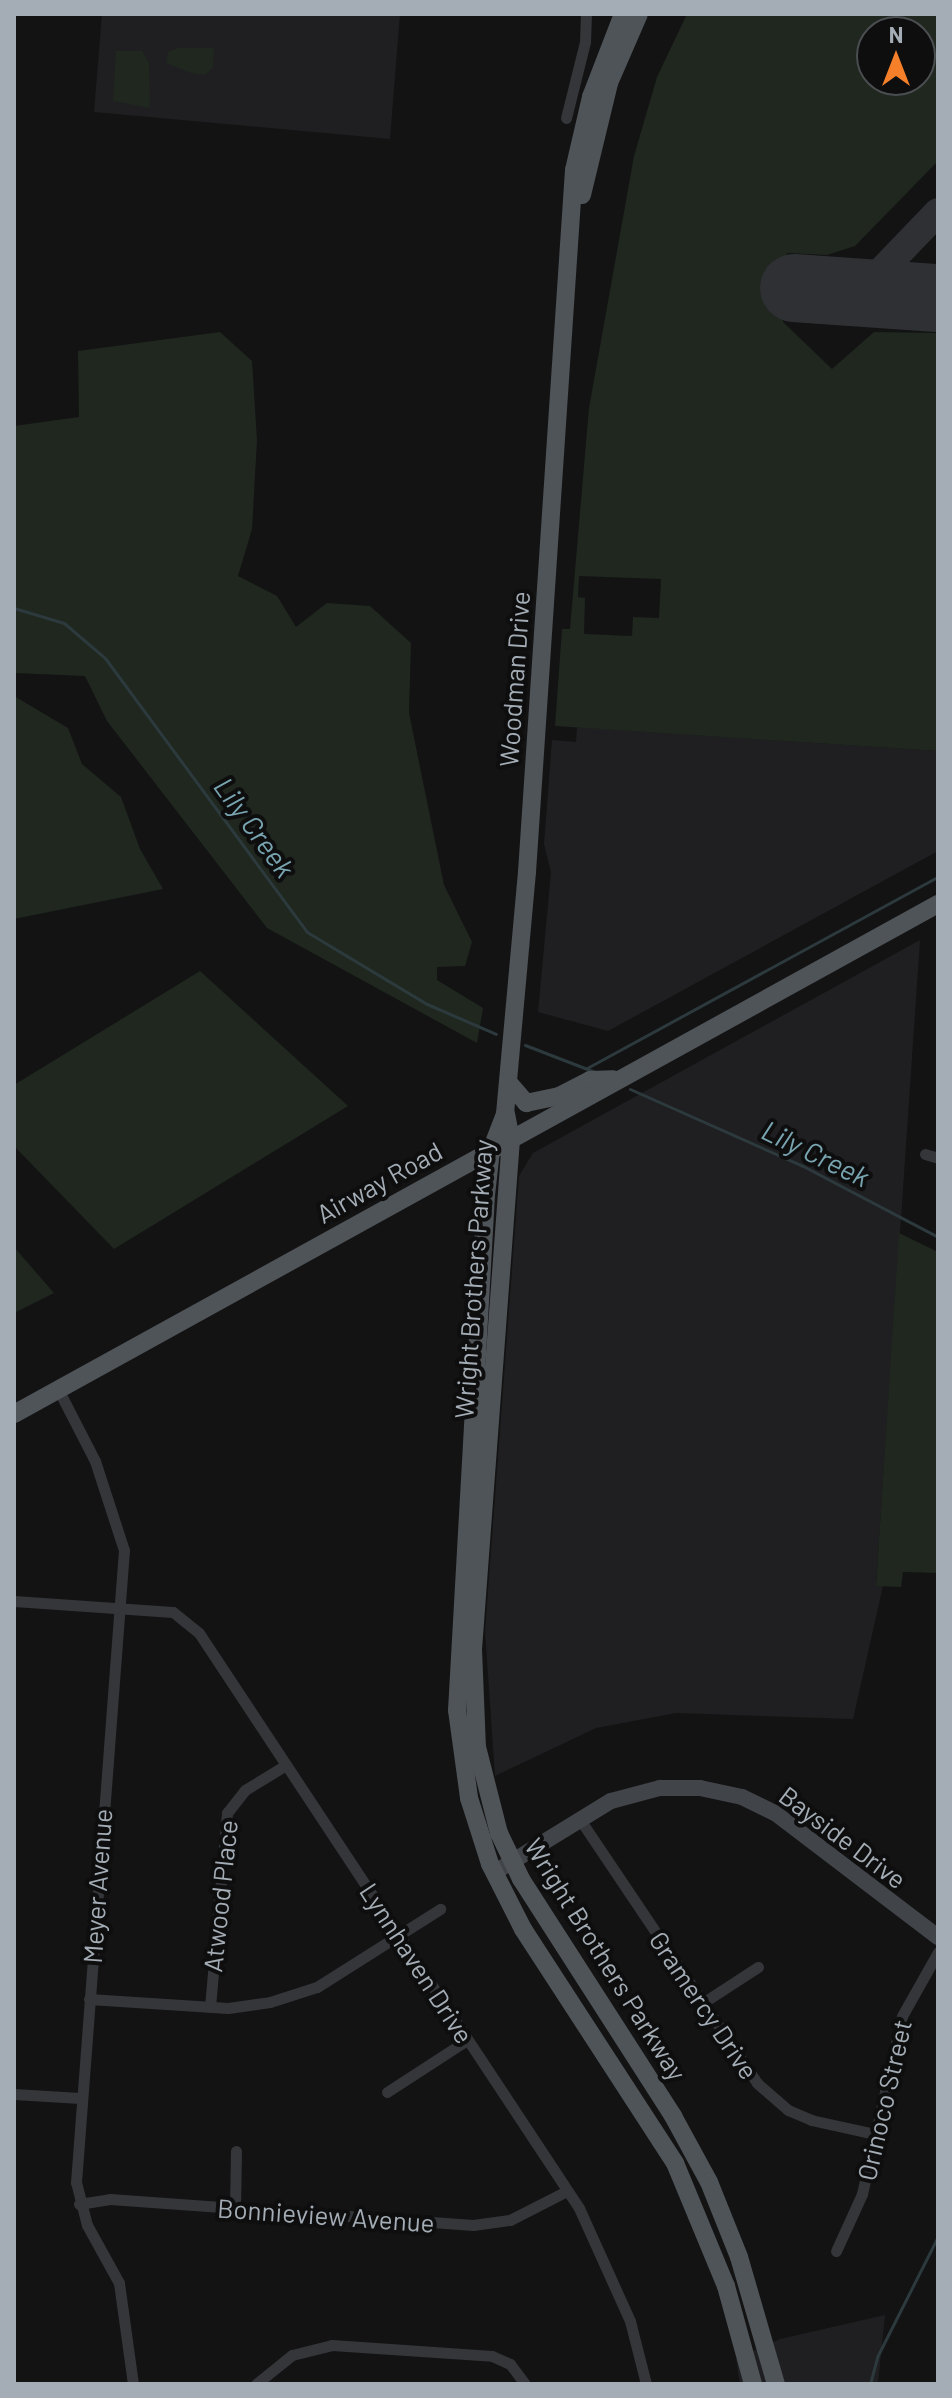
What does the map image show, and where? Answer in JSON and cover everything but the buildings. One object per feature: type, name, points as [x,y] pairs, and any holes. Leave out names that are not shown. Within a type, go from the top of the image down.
[{"type":"main road","name":"Woodman Drive","points":[[505,1114],[571,248],[574,170],[583,127],[623,14]]},
{"type":"main road","name":"Woodman Drive","points":[[571,248],[609,83],[639,14]]},
{"type":"main road","name":"Airway Road","points":[[14,1414],[938,904]]},
{"type":"main road","points":[[508,1082],[526,1103],[559,1096],[590,1080],[619,1078]]},
{"type":"main road","name":"Wright Brothers Parkway","points":[[505,1114],[486,1195],[457,1680],[466,1784],[495,1872],[523,1929],[680,2173],[726,2286],[753,2384]]},
{"type":"main road","name":"Wright Brothers Parkway","points":[[500,1145],[500,1273],[473,1697],[487,1795],[512,1861],[673,2116],[709,2182],[739,2257],[776,2384]]},
{"type":"main road","points":[[429,1185],[471,1179],[486,1195]]},
{"type":"street","points":[[566,118],[585,42],[586,14]]},
{"type":"street","points":[[925,1154],[938,1158]]},
{"type":"street","name":"Meyer Avenue","points":[[59,1391],[120,1525],[124,1550],[80,2098],[79,2204],[119,2283],[133,2384]]},
{"type":"street","name":"Lynnhaven Drive","points":[[14,1601],[173,1612],[188,1621],[567,2191],[606,2260],[630,2321],[646,2384]]},
{"type":"street","name":"Atwood Place","points":[[210,2007],[227,1813],[245,1790],[286,1765]]},
{"type":"street","name":"Bayside Drive","points":[[495,1872],[579,1818],[624,1796],[660,1788],[700,1788],[742,1797],[804,1833],[938,1937]]},
{"type":"street","name":"Gramercy Drive","points":[[579,1818],[739,2062],[771,2097],[811,2120],[875,2134]]},
{"type":"street","points":[[89,1999],[210,2007],[251,2006],[294,1996],[440,1909]]},
{"type":"street","name":"Orinoco Street","points":[[836,2251],[859,2201],[902,2016],[938,1952]]},
{"type":"street","points":[[701,2004],[758,1967]]},
{"type":"street","points":[[387,2092],[467,2040]]},
{"type":"street","points":[[14,2094],[80,2098]]},
{"type":"street","points":[[235,2208],[236,2151]]},
{"type":"street","name":"Bonnieview Avenue","points":[[79,2204],[110,2199],[489,2225],[525,2214],[567,2191]]},
{"type":"street","points":[[256,2384],[292,2355],[332,2345],[492,2356],[510,2364],[525,2384]]},
{"type":"shaded area","points":[[102,14],[400,14],[390,139],[94,112]]},
{"type":"shaded area","points":[[687,14],[938,14],[938,161],[855,246],[827,255],[787,253],[783,322],[832,369],[874,332],[938,333],[938,751],[555,726],[562,629],[570,629],[589,408],[634,156],[657,77]],"holes":[[[579,576],[661,579],[659,618],[633,617],[632,636],[584,634],[585,598],[578,597]]]},
{"type":"shaded area","points":[[178,48],[214,48],[213,67],[205,75],[166,63],[168,52]]},
{"type":"shaded area","points":[[116,51],[142,51],[149,63],[150,108],[113,101]]},
{"type":"shaded area","points":[[220,332],[252,361],[257,440],[252,529],[238,576],[277,596],[296,627],[327,603],[370,606],[411,643],[409,713],[444,885],[472,942],[465,966],[437,967],[437,980],[483,1008],[477,1043],[267,928],[107,721],[85,676],[14,673],[14,426],[79,417],[78,351]]},
{"type":"shaded area","points":[[14,696],[68,728],[82,764],[121,797],[140,849],[163,889],[14,919]]},
{"type":"shaded area","points":[[577,727],[938,751],[938,851],[608,1031],[538,1012],[551,872],[544,844],[552,740],[576,742]]},
{"type":"shaded area","points":[[920,940],[876,1585],[883,1586],[853,1719],[676,1713],[596,1728],[495,1776],[485,1631],[519,1176],[533,1153]]},
{"type":"shaded area","points":[[200,971],[348,1106],[114,1249],[14,1146],[14,1085]]},
{"type":"shaded area","points":[[899,1233],[938,1252],[938,1573],[903,1572],[901,1587],[876,1586]]},
{"type":"shaded area","points":[[14,1247],[54,1293],[14,1313]]},
{"type":"shaded area","points":[[885,2315],[878,2384],[740,2384],[736,2359],[780,2339]]},
{"type":"waterway","name":"Lily Creek","points":[[14,608],[64,623],[105,658],[307,932],[427,1004],[496,1034]]},
{"type":"waterway","points":[[587,1068],[938,877]]},
{"type":"waterway","name":"Lily Creek","points":[[525,1045],[595,1072]]},
{"type":"waterway","name":"Lily Creek","points":[[630,1089],[803,1166],[938,1237]]},
{"type":"waterway","points":[[870,2384],[877,2357],[938,2236]]},
{"type":"taxiway","points":[[860,293],[938,212]]},
{"type":"runway","points":[[794,288],[938,298]]}]
